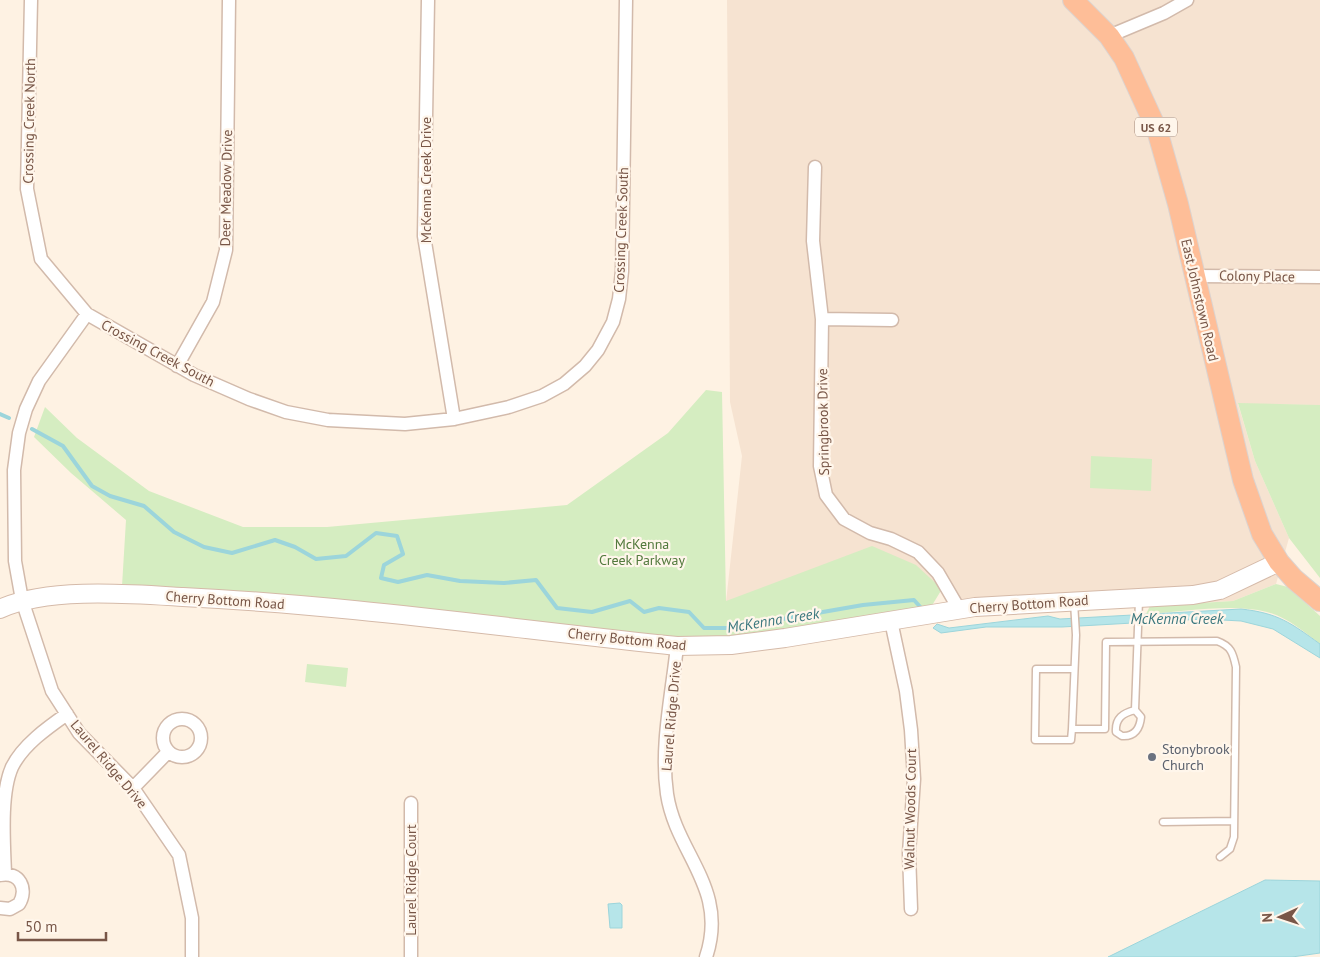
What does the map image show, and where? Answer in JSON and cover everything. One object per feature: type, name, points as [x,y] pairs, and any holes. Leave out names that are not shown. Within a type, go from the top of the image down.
[{"type":"highway","name":"East Johnstown Road","points":[[1073,0],[1109,36],[1124,58],[1157,130],[1243,480],[1262,534],[1279,562],[1294,579],[1320,601]]},
{"type":"main road","name":"Cherry Bottom Road","points":[[0,610],[22,600],[101,593],[244,600],[349,609],[677,646],[731,644],[951,611],[1139,603],[1193,596],[1220,590],[1279,562]]},
{"type":"street","name":"Crossing Creek North","points":[[31,0],[27,189],[41,259],[87,314]]},
{"type":"street","name":"Deer Meadow Drive","points":[[177,366],[213,302],[226,250],[229,0]]},
{"type":"street","name":"McKenna Creek Drive","points":[[428,0],[424,236],[454,419]]},
{"type":"street","name":"Crossing Creek South","points":[[87,314],[177,366],[249,399],[286,412],[328,420],[405,424],[454,419],[509,407],[542,396],[564,384],[585,366],[598,350],[613,322],[619,299],[622,271],[626,0]]},
{"type":"street","points":[[1109,36],[1164,13],[1188,0]]},
{"type":"street","name":"Springbrook Drive","points":[[815,167],[813,241],[822,319],[820,466],[826,496],[844,519],[870,533],[891,539],[918,552],[938,572],[951,611]]},
{"type":"street","name":"Colony Place","points":[[1194,276],[1320,277]]},
{"type":"street","name":"Laurel Ridge Drive","points":[[87,314],[39,382],[26,409],[19,433],[14,470],[15,561],[22,600],[52,691],[79,732],[133,788],[179,855],[192,918],[192,957]]},
{"type":"street","points":[[822,319],[892,320]]},
{"type":"street","name":"Walnut Woods Court","points":[[891,621],[906,691],[911,730],[914,779],[909,852],[911,909]]},
{"type":"street","name":"Laurel Ridge Drive","points":[[677,646],[666,738],[666,779],[673,814],[702,876],[708,895],[712,931],[706,957]]},
{"type":"street","points":[[0,908],[14,908],[23,897],[21,883],[16,877],[3,874],[5,791],[12,767],[38,735],[67,714]]},
{"type":"street","points":[[133,788],[168,752]]},
{"type":"street","name":"Laurel Ridge Court","points":[[411,803],[411,957]]},
{"type":"lane","points":[[1136,710],[1123,714],[1119,718],[1116,732],[1122,736],[1134,733],[1140,726],[1141,717],[1136,710],[1139,603]]},
{"type":"lane","points":[[1074,606],[1076,635],[1071,740],[1035,740],[1036,669],[1074,669]]},
{"type":"lane","points":[[1072,729],[1105,729],[1106,642],[1217,641],[1226,644],[1232,650],[1236,666],[1234,836],[1230,849],[1220,857]]},
{"type":"lane","points":[[1163,822],[1234,821]]},
{"type":"shaded area","points":[[727,0],[1320,0],[1320,405],[1238,404],[1255,461],[1289,538],[1276,584],[1233,601],[959,616],[942,589],[726,602],[742,456],[730,402]]},
{"type":"green space","name":"McKenna Creek Parkway","points":[[706,390],[722,392],[726,601],[872,546],[916,565],[942,589],[931,607],[820,626],[720,639],[624,633],[122,586],[126,520],[71,473],[34,437],[45,407],[77,438],[149,491],[243,527],[327,527],[567,505],[668,433]]},
{"type":"green space","points":[[1238,403],[1320,405],[1320,578],[1289,538],[1255,461]]},
{"type":"green space","points":[[1091,456],[1152,459],[1151,491],[1090,488]]},
{"type":"green space","points":[[1276,584],[1288,587],[1320,616],[1320,644],[1281,617],[1253,609],[1223,608],[1146,614],[1150,606],[1233,601]]},
{"type":"green space","points":[[307,664],[348,668],[346,687],[305,682]]},
{"type":"water","points":[[1241,609],[1265,613],[1284,620],[1320,644],[1320,658],[1273,629],[1241,621],[1204,619],[1062,627],[986,627],[941,633],[933,628],[937,624],[949,628],[1048,616],[1060,619]]},
{"type":"water","points":[[1265,880],[1320,881],[1320,953],[1292,957],[1108,957]]},
{"type":"water","points":[[620,903],[622,905],[622,928],[610,928],[608,904]]},
{"type":"waterway","name":"McKenna Creek","points":[[0,414],[9,418]]},
{"type":"waterway","name":"McKenna Creek","points":[[32,429],[63,446],[92,486],[110,496],[144,506],[174,532],[204,547],[232,553],[275,540],[295,547],[316,559],[346,556],[376,533],[397,536],[403,554],[384,565],[381,578],[398,582],[427,575],[460,581],[504,583],[536,580],[557,608],[592,612],[630,601],[644,612],[659,608],[689,612],[704,628],[731,628],[863,605],[914,600],[923,610]]},
{"type":"place","name":"Stonybrook Church","points":[[1152,757]]}]
